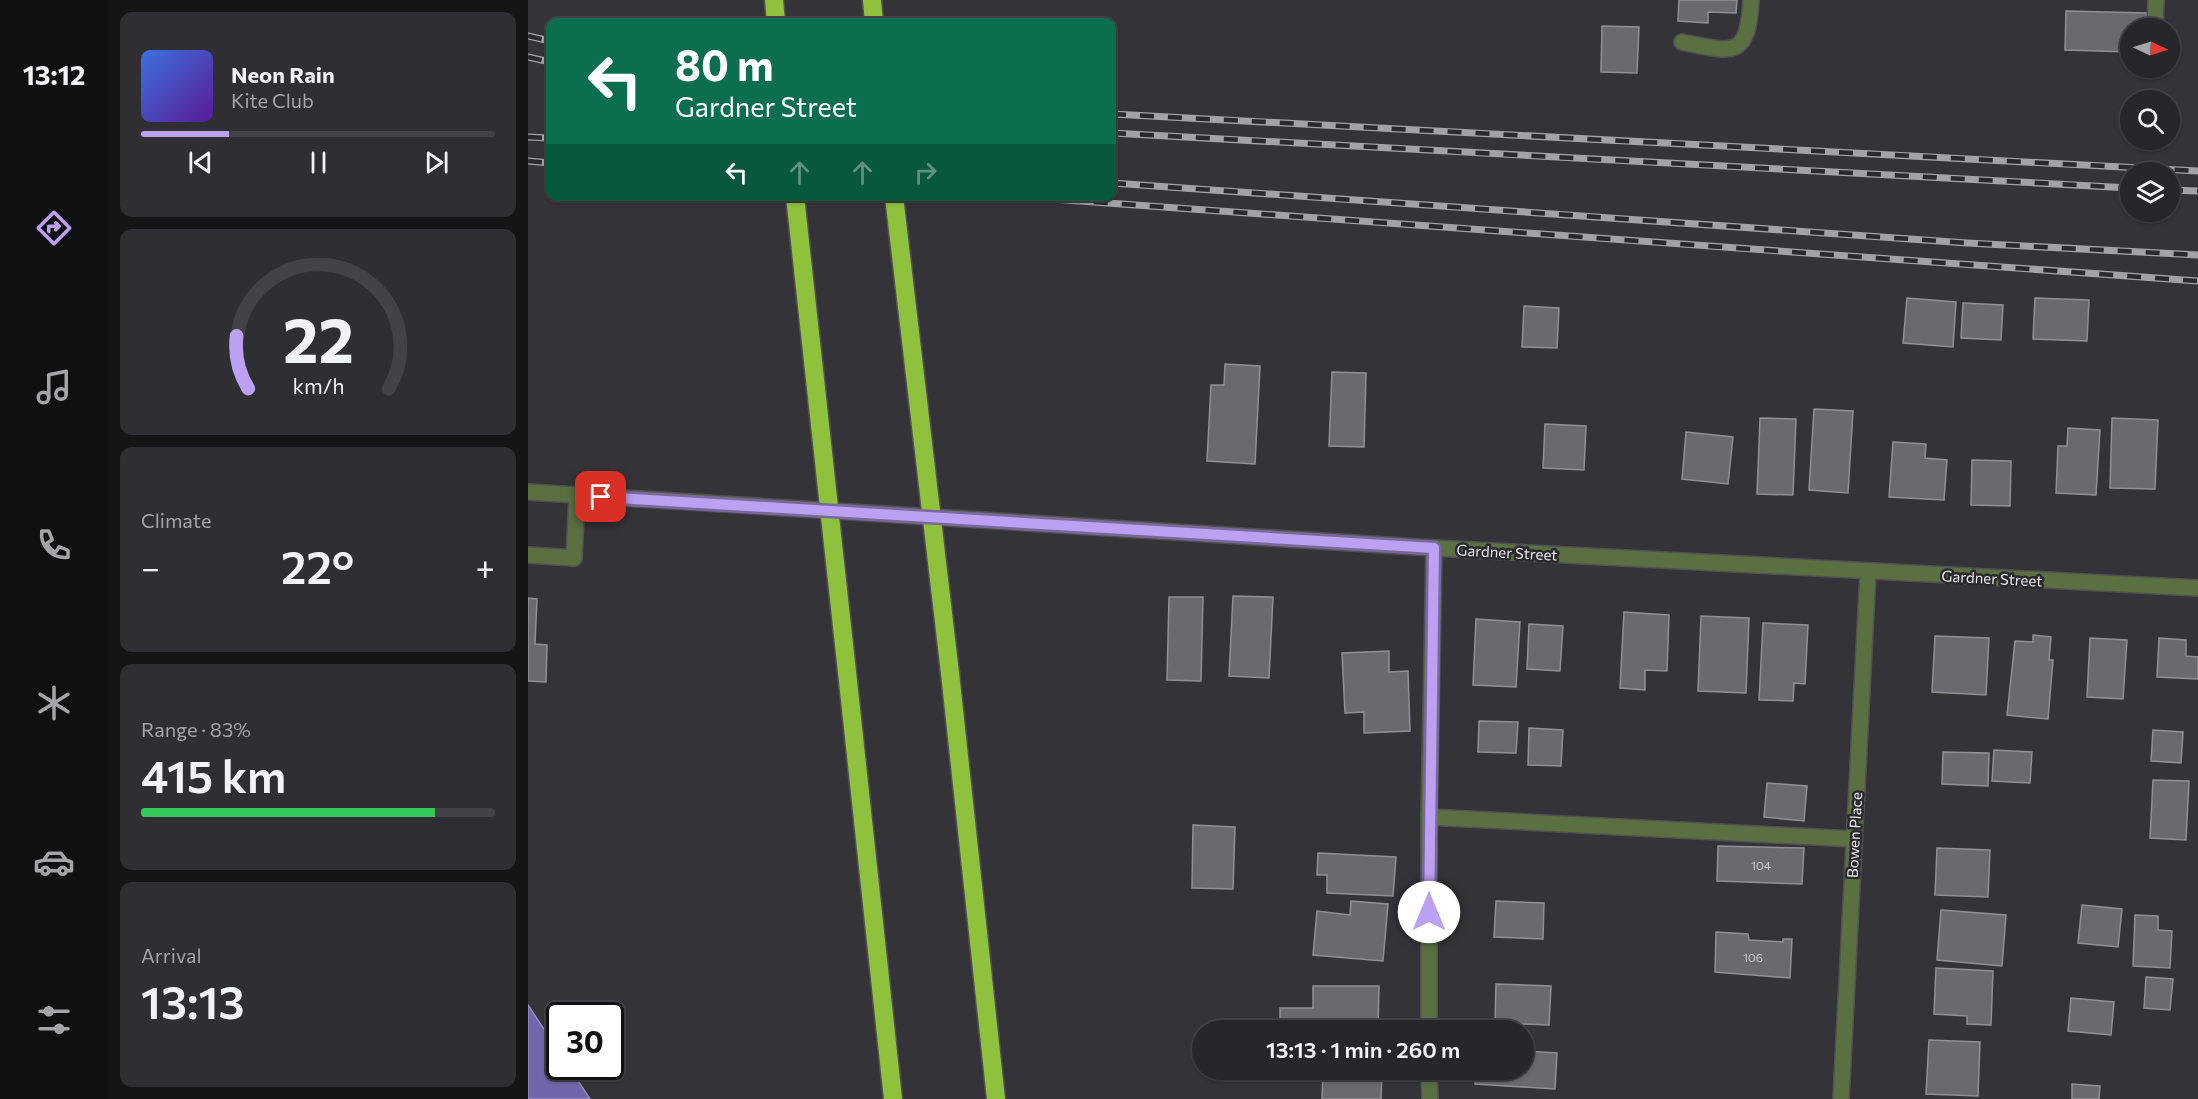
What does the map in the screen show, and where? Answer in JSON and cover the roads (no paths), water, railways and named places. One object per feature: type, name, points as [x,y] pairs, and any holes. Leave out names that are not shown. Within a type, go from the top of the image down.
[{"type":"highway","points":[[774,0],[776,18]]},
{"type":"highway","points":[[872,0],[874,18]]},
{"type":"highway","points":[[796,201],[893,1099]]},
{"type":"highway","points":[[895,201],[950,674],[996,1099]]},
{"type":"street","points":[[1682,42],[1722,50],[1737,47],[1745,40],[1750,25],[1751,0]]},
{"type":"street","points":[[2155,18],[2156,0]]},
{"type":"street","name":"Gardner Street","points":[[528,492],[1434,548],[2198,588]]},
{"type":"street","points":[[528,555],[574,558],[577,495]]},
{"type":"street","points":[[1429,1020],[1429,817],[1434,548]]},
{"type":"street","name":"Bowen Place","points":[[1841,1099],[1868,572]]},
{"type":"street","points":[[1429,817],[1854,839]]},
{"type":"street","points":[[1430,1080],[1430,1099]]},
{"type":"railway","points":[[528,36],[546,40]]},
{"type":"railway","points":[[528,57],[546,61]]},
{"type":"railway","points":[[1116,114],[2198,171]]},
{"type":"railway","points":[[1116,133],[2120,187]]},
{"type":"railway","points":[[528,137],[546,138]]},
{"type":"railway","points":[[528,161],[546,163]]},
{"type":"railway","points":[[1116,183],[1967,243],[2198,255]]},
{"type":"railway","points":[[2180,190],[2198,191]]},
{"type":"railway","points":[[1080,201],[2198,281]]}]
